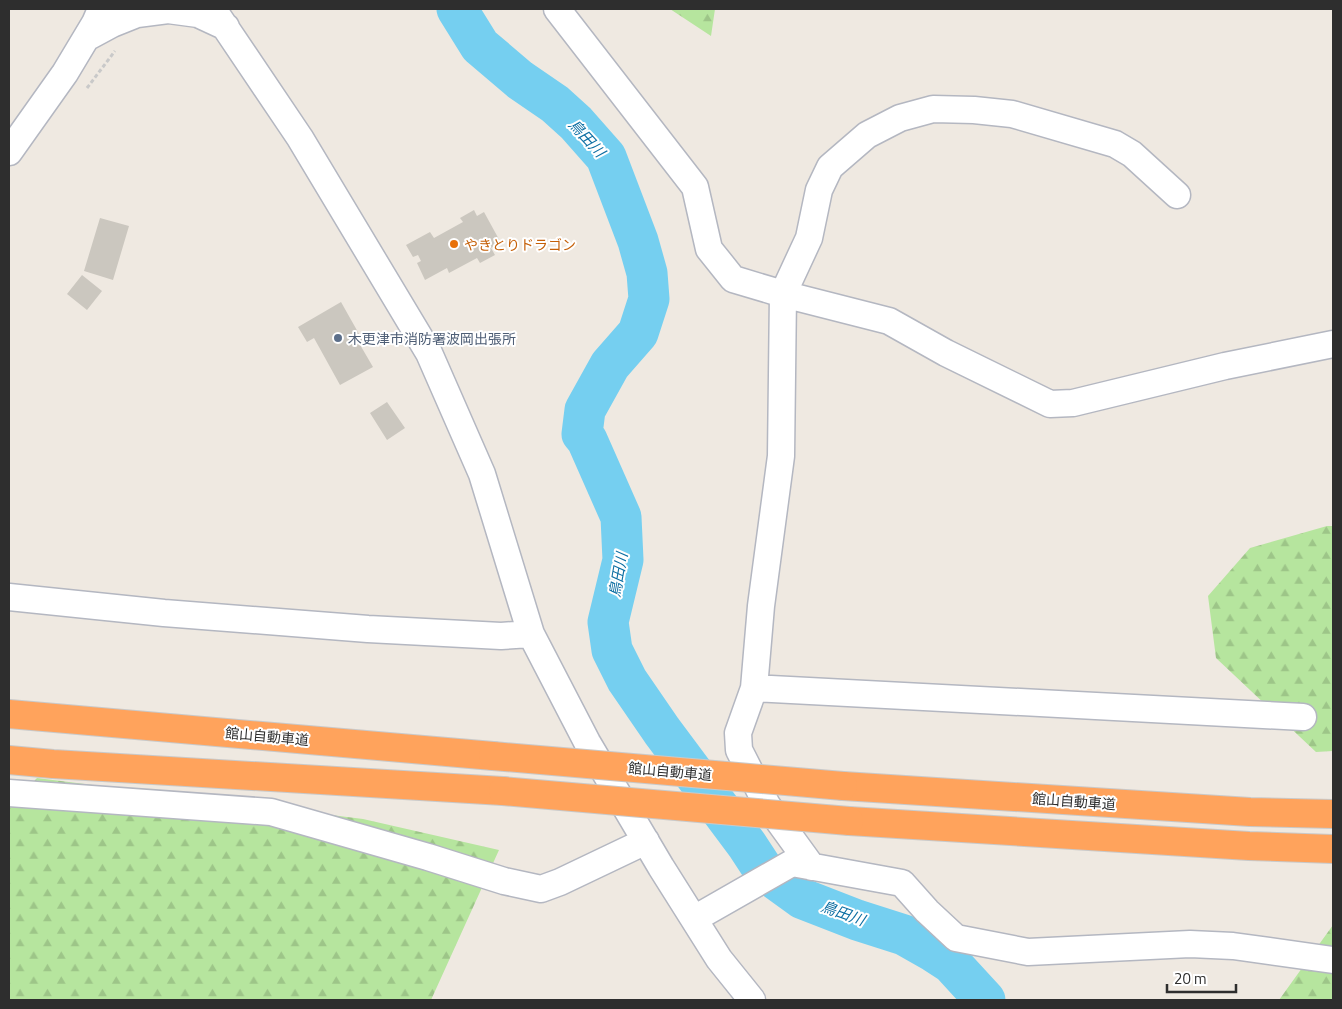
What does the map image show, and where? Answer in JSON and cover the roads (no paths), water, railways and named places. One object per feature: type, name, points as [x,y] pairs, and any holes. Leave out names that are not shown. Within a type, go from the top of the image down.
[{"type":"highway","points":[[9,697],[67,706],[441,751]]},
{"type":"highway","name":"館山自動車道","points":[[9,714],[844,786],[1250,812],[1333,814]]},
{"type":"highway","points":[[9,760],[503,791],[849,821],[1249,846],[1333,849]]},
{"type":"street","points":[[9,152],[65,73],[95,23],[101,9]]},
{"type":"street","points":[[557,9],[695,187],[709,249],[733,279],[889,321],[946,353],[1050,404],[1073,403],[1225,366],[1333,344]]},
{"type":"street","points":[[86,38],[112,24],[137,14],[168,10],[220,18],[300,138],[429,353],[482,474],[531,634],[587,742],[661,867],[719,959],[752,1000]]},
{"type":"street","points":[[812,867],[768,805],[739,750],[738,733],[754,688],[761,606],[781,456],[783,294],[809,238],[820,190],[830,168],[866,135],[900,118],[933,109],[966,110],[1012,114],[1115,144],[1132,154],[1177,195]]},
{"type":"street","points":[[9,597],[164,613],[368,629],[500,636],[531,634]]},
{"type":"street","points":[[754,688],[1302,717]]},
{"type":"street","points":[[9,793],[271,812],[504,881],[541,889],[560,882],[646,841]]},
{"type":"street","points":[[694,919],[792,863],[902,883],[927,911],[956,938],[1028,952],[1190,944],[1233,946],[1333,960]]},
{"type":"waterway","name":"鳥田川","points":[[457,9],[480,46],[520,80],[555,104],[576,123],[606,157],[638,241],[647,273],[649,299],[638,333],[610,365],[585,410],[582,434],[587,440],[621,517],[623,560],[608,622],[612,650],[627,680],[764,871],[803,899],[857,920],[904,935],[934,952],[951,963],[985,1000]]},
{"type":"place","name":"やきとりドラゴン","points":[[454,244]]},
{"type":"place","name":"木更津市消防署波岡出張所","points":[[338,338]]}]
